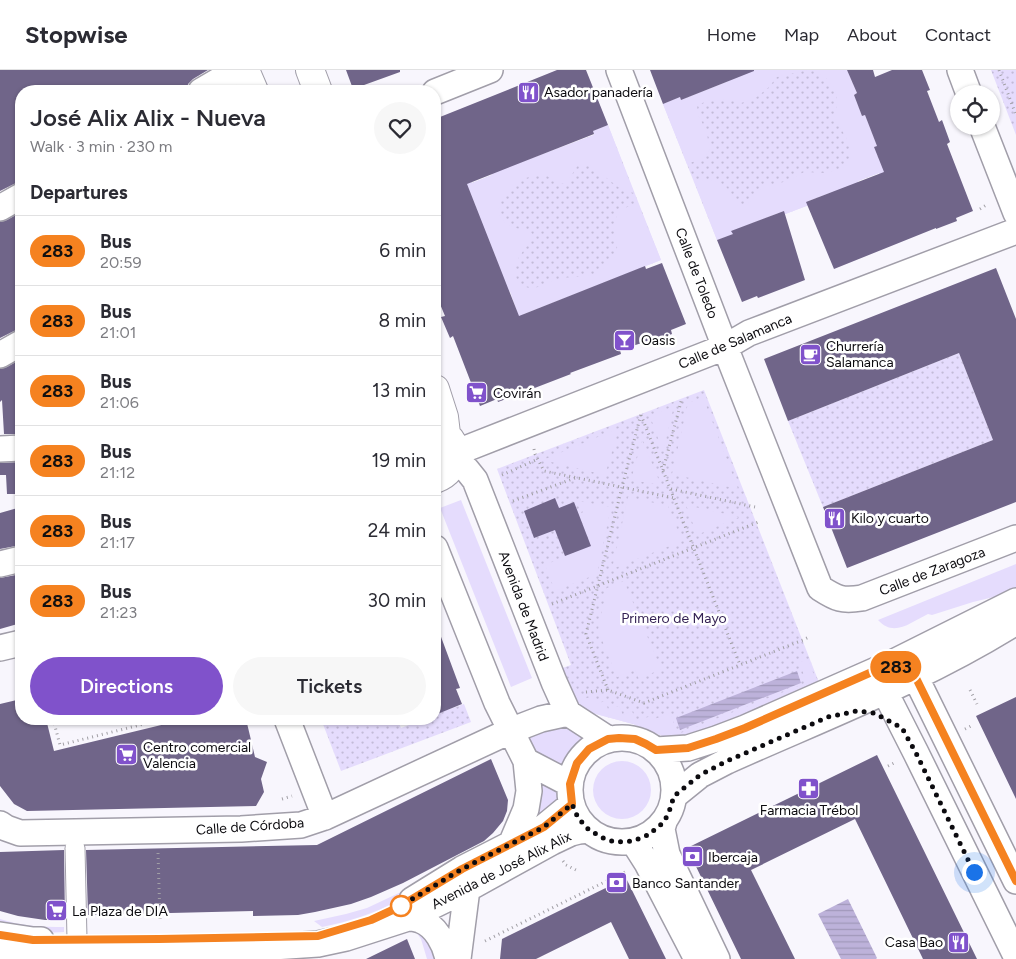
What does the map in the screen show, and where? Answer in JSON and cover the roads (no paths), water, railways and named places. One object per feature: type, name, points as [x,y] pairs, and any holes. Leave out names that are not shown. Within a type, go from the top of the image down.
[{"type":"street","points":[[211,85],[237,70]]},
{"type":"street","points":[[245,70],[251,85]]},
{"type":"street","points":[[310,70],[316,85]]},
{"type":"street","points":[[441,90],[490,70]]},
{"type":"street","name":"Calle de Toledo","points":[[619,70],[820,588],[832,596],[846,600]]},
{"type":"street","points":[[960,70],[966,85]]},
{"type":"street","points":[[985,135],[1016,214]]},
{"type":"street","points":[[0,208],[15,199]]},
{"type":"street","name":"Calle de Salamanca","points":[[445,451],[725,347],[749,333],[1016,231]]},
{"type":"street","points":[[0,356],[15,347]]},
{"type":"street","points":[[441,408],[444,417],[445,451]]},
{"type":"street","points":[[0,449],[15,448]]},
{"type":"street","name":"Avenida de Madrid","points":[[445,451],[467,470],[475,480],[554,682],[568,712]]},
{"type":"street","name":"Calle de Zaragoza","points":[[846,600],[862,598],[1016,538]]},
{"type":"street","points":[[0,564],[15,560]]},
{"type":"street","points":[[441,563],[497,703],[526,761],[529,791],[526,809],[512,842],[502,848],[476,873],[467,889],[458,959]]},
{"type":"street","points":[[656,750],[688,748],[745,728],[890,664],[1016,601]]},
{"type":"street","points":[[674,796],[707,771],[757,747],[916,678],[987,640],[1016,622]]},
{"type":"street","points":[[0,648],[15,644]]},
{"type":"street","points":[[929,705],[931,688],[945,662]]},
{"type":"street","points":[[890,664],[916,678],[1016,881]]},
{"type":"street","points":[[890,664],[885,692],[1016,956]]},
{"type":"street","points":[[828,717],[857,711],[874,713],[902,728]]},
{"type":"street","points":[[568,712],[608,739]]},
{"type":"street","name":"Calle de Córdoba","points":[[0,824],[20,833],[231,829],[301,825],[326,817],[486,741],[541,719],[568,712]]},
{"type":"street","points":[[289,725],[326,817]]},
{"type":"street","points":[[664,822],[648,835],[633,841],[615,842],[589,830],[578,818],[571,794],[577,763],[589,749],[608,739],[619,738],[635,739],[646,744],[656,750],[667,764],[673,780],[674,796],[662,829],[666,854],[716,959]]},
{"type":"street","points":[[526,761],[571,794]]},
{"type":"street","name":"Avenida de José Alix Alix","points":[[0,934],[77,950],[168,939],[318,936],[371,920],[399,907],[462,869],[544,827],[571,794]]},
{"type":"street","name":"Avenida de José Alix Alix","points":[[0,954],[77,950],[243,949],[318,944],[346,938],[408,918],[467,889],[552,842],[571,833],[589,830]]},
{"type":"street","points":[[633,841],[647,863],[697,959]]},
{"type":"street","points":[[75,848],[77,950]]},
{"type":"street","points":[[408,918],[422,921],[435,931],[445,947],[448,959]]},
{"type":"place","name":"Asador panadería","points":[[528,92]]},
{"type":"place","name":"Oasis","points":[[625,340]]},
{"type":"place","name":"Churrería Salamanca","points":[[810,354]]},
{"type":"place","name":"Covirán","points":[[477,393]]},
{"type":"place","name":"Kilo y cuarto","points":[[835,518]]},
{"type":"place","name":"Centro comercial Valencia","points":[[127,755]]},
{"type":"place","name":"Farmacia Trébol","points":[[809,788]]},
{"type":"place","name":"Ibercaja","points":[[692,857]]},
{"type":"place","name":"Banco Santander","points":[[616,883]]},
{"type":"place","name":"La Plaza de DIA","points":[[56,911]]},
{"type":"place","name":"Casa Bao","points":[[959,942]]},
{"type":"park label","name":"Primero de Mayo","points":[[674,618]]}]
